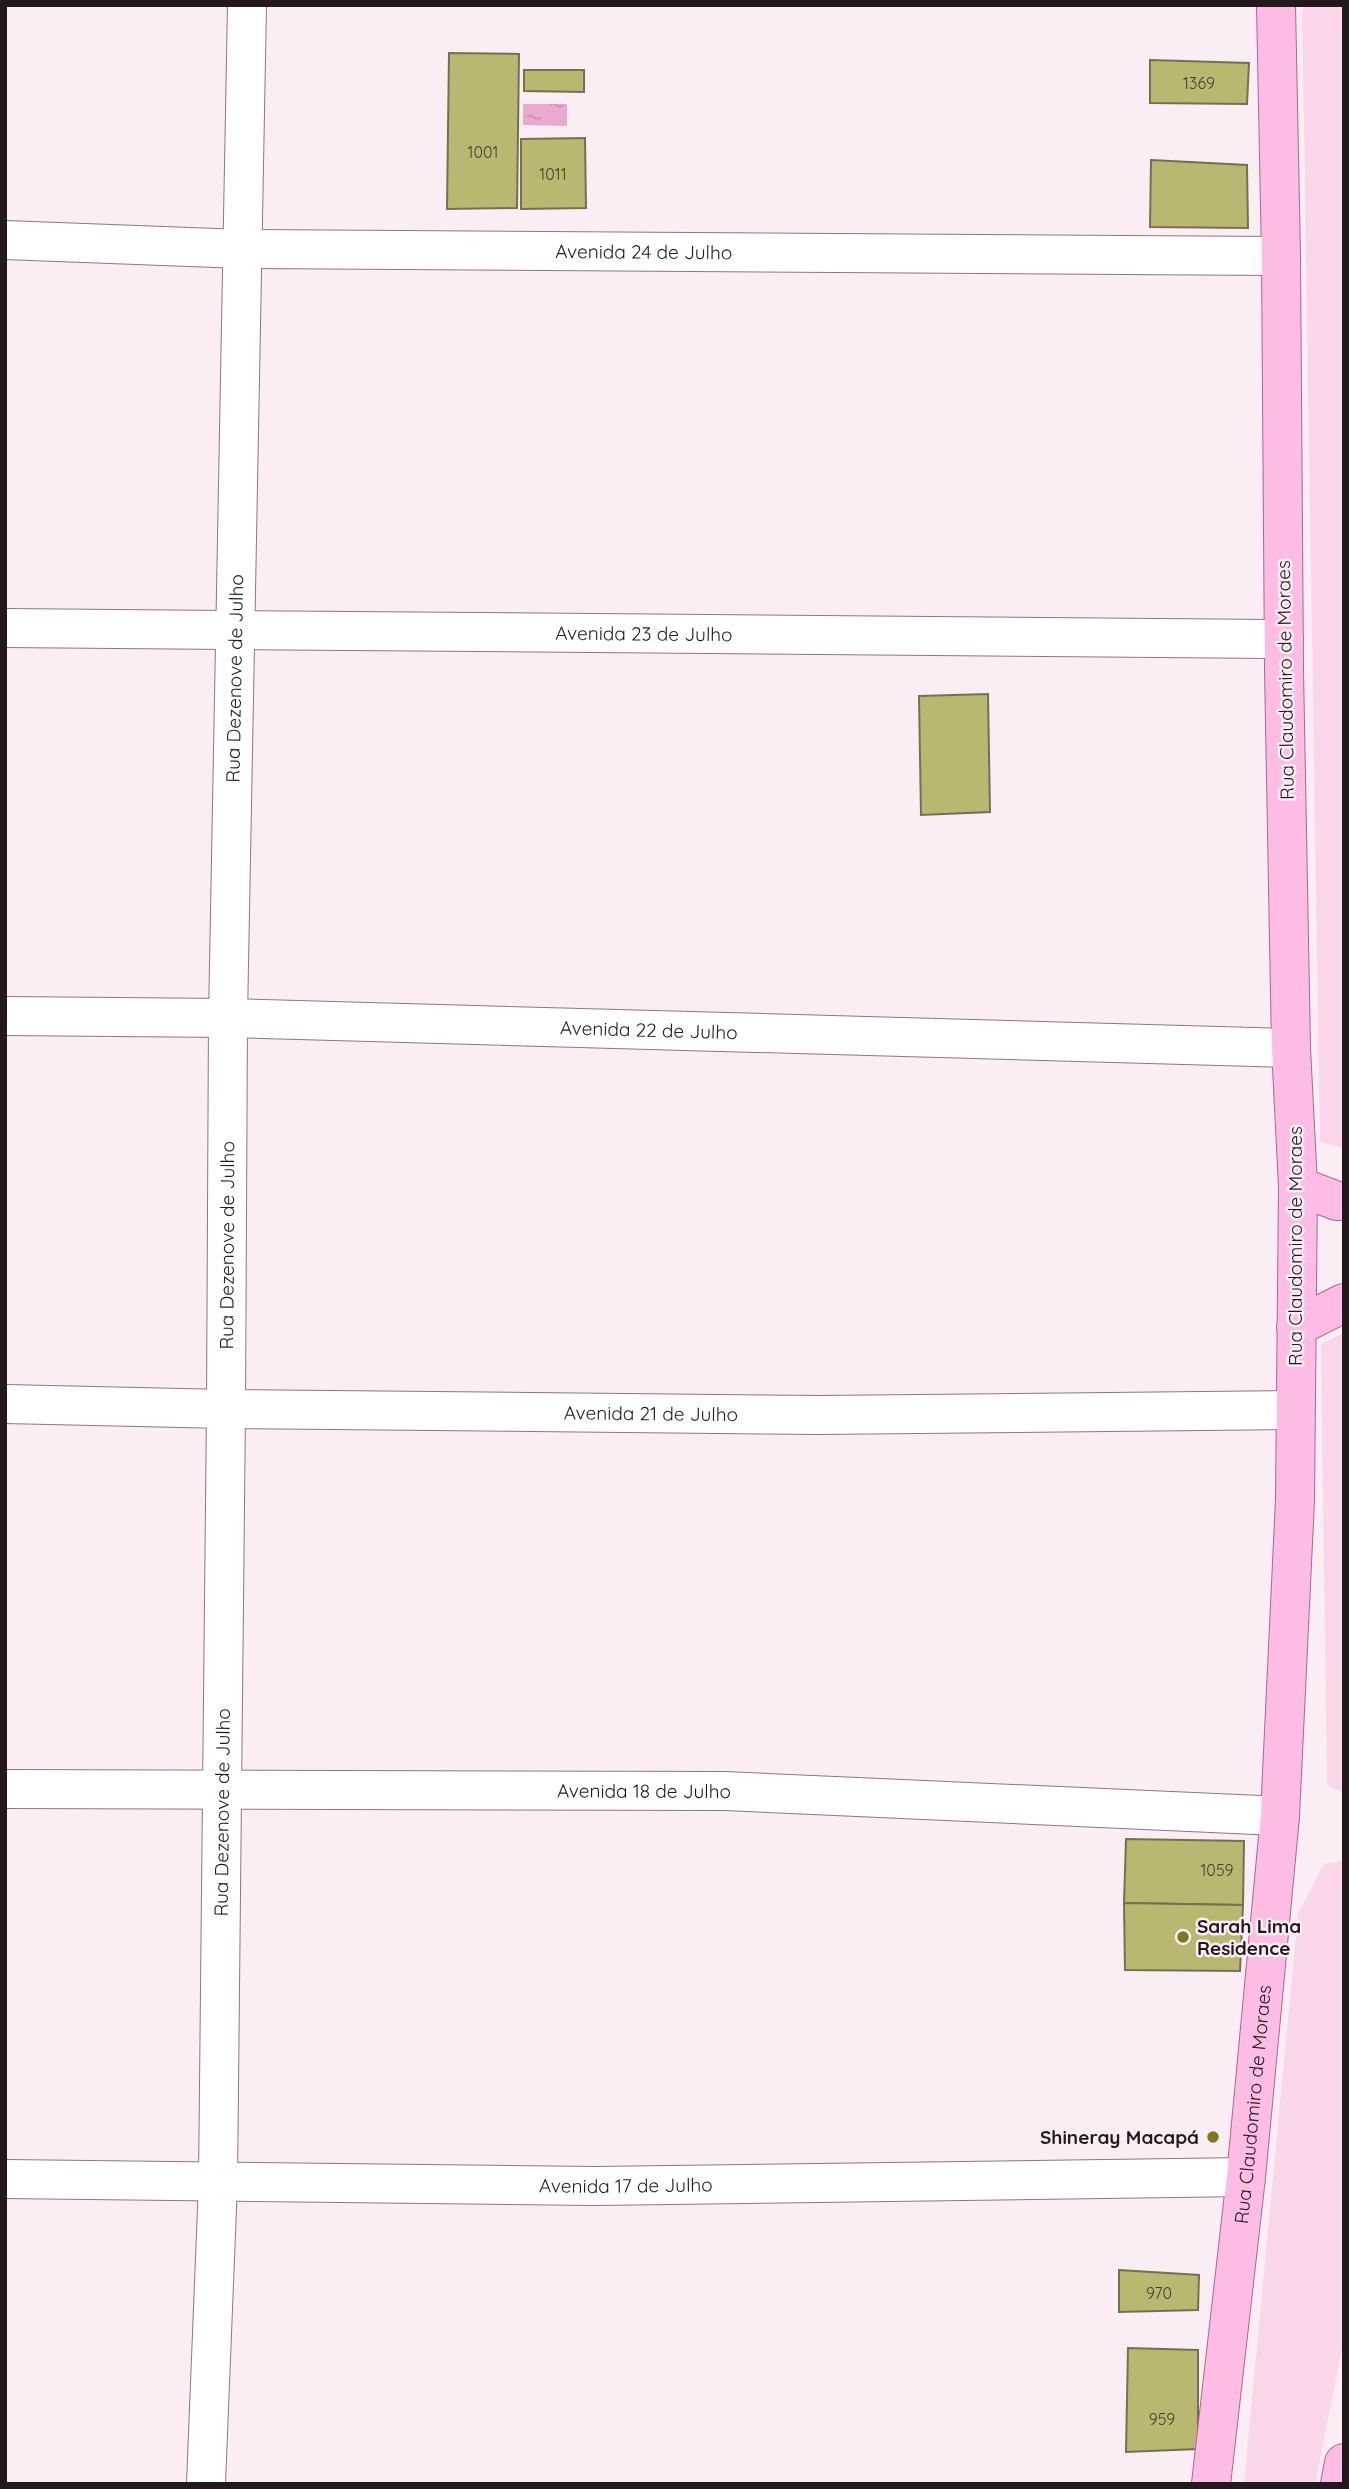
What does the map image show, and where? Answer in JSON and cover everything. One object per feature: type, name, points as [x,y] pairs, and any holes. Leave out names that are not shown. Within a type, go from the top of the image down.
[{"type":"main road","name":"Rua Claudomiro de Moraes","points":[[1211,2484],[1246,2177],[1280,1816],[1295,1500],[1298,1185],[1291,1048],[1276,5]]},
{"type":"main road","points":[[1298,1185],[1337,1201],[1344,1201]]},
{"type":"main road","points":[[1296,1327],[1344,1303]]},
{"type":"main road","points":[[1340,2484],[1344,2463]]},
{"type":"street","name":"Rua Dezenove de Julho","points":[[206,2484],[218,2183],[228,1018],[247,5]]},
{"type":"street","name":"Avenida 24 de Julho","points":[[5,240],[242,249],[1281,256]]},
{"type":"street","name":"Avenida 23 de Julho","points":[[5,628],[1284,639]]},
{"type":"street","name":"Avenida 22 de Julho","points":[[5,1016],[228,1018],[1291,1048]]},
{"type":"street","name":"Avenida 21 de Julho","points":[[5,1404],[820,1415],[1295,1410]]},
{"type":"street","name":"Avenida 18 de Julho","points":[[5,1789],[724,1791],[1280,1816]]},
{"type":"street","name":"Avenida 17 de Julho","points":[[5,2179],[595,2186],[1246,2177]]},
{"type":"shaded area","points":[[1302,5],[1344,5],[1344,1148],[1320,1142]]},
{"type":"shaded area","points":[[1344,1333],[1344,1793],[1327,1785],[1321,1344]]},
{"type":"shaded area","points":[[1344,1860],[1344,2338],[1315,2484],[1244,2484],[1298,1914],[1324,1864]]},
{"type":"water","points":[[523,104],[567,104],[567,126],[523,125]]},
{"type":"building","points":[[449,53],[519,54],[517,208],[447,209]]},
{"type":"building","points":[[1150,60],[1249,63],[1247,104],[1150,103]]},
{"type":"building","points":[[524,70],[584,70],[584,92],[524,91]]},
{"type":"building","points":[[585,138],[586,208],[521,209],[521,139]]},
{"type":"building","points":[[1151,160],[1247,165],[1248,228],[1150,227]]},
{"type":"building","points":[[988,694],[990,812],[921,815],[919,696]]},
{"type":"building","points":[[1126,1839],[1244,1841],[1243,1905],[1124,1903]]},
{"type":"building","name":"Sarah Lima Residence","points":[[1124,1903],[1243,1905],[1240,1971],[1125,1970]]},
{"type":"building","points":[[1119,2270],[1199,2275],[1198,2310],[1119,2312]]},
{"type":"building","points":[[1128,2348],[1198,2350],[1198,2449],[1126,2452]]},
{"type":"place","name":"Sarah Lima Residence","points":[[1183,1937]]},
{"type":"place","name":"Shineray Macapá","points":[[1213,2137]]}]
